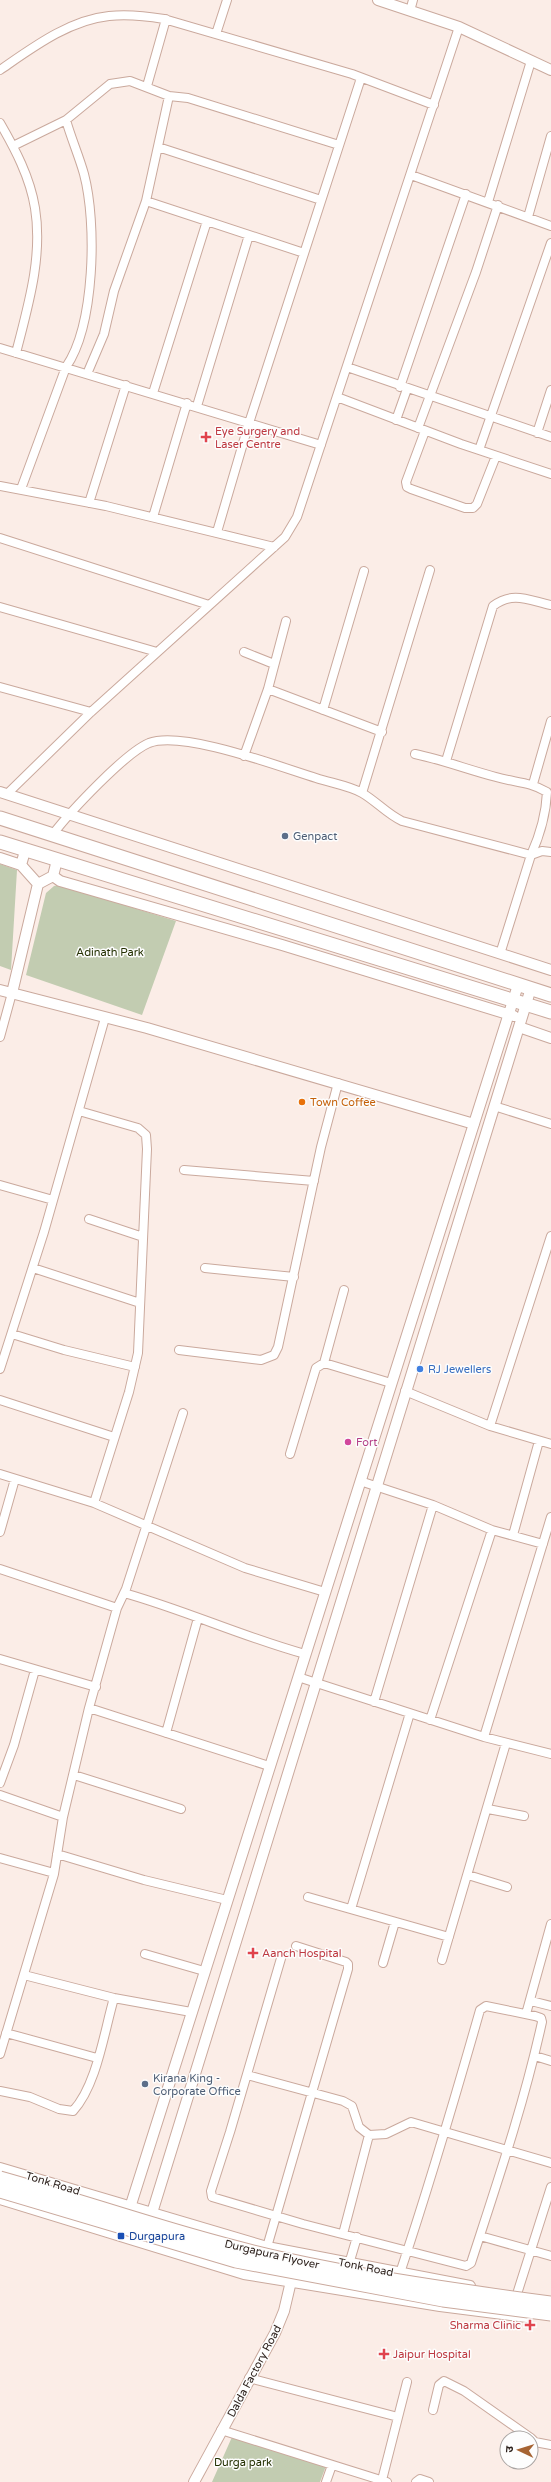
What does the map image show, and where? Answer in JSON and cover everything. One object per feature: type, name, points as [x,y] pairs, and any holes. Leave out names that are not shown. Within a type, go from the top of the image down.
[{"type":"main road","points":[[0,818],[551,995]]},
{"type":"main road","points":[[0,842],[551,1012]]},
{"type":"main road","name":"Durgapura Flyover","points":[[0,2178],[209,2240],[279,2258],[410,2283],[551,2303]]},
{"type":"main road","name":"Durgapura Flyover","points":[[0,2191],[236,2261],[421,2296],[551,2314]]},
{"type":"street","points":[[216,34],[227,0]]},
{"type":"street","points":[[378,0],[458,27],[531,61],[550,67]]},
{"type":"street","points":[[410,10],[413,0]]},
{"type":"street","points":[[0,70],[34,47],[74,26],[108,16],[134,15],[166,20],[216,34],[360,78],[434,106]]},
{"type":"street","points":[[147,86],[166,20]]},
{"type":"street","points":[[3,793],[285,537],[297,517],[434,106],[458,27]]},
{"type":"street","points":[[488,202],[531,61]]},
{"type":"street","points":[[217,532],[249,423],[360,78]]},
{"type":"street","points":[[13,146],[66,120],[110,84],[130,81],[147,86],[170,96],[188,98],[339,145]]},
{"type":"street","points":[[87,374],[104,334],[114,291],[146,201],[170,96]]},
{"type":"street","points":[[21,489],[66,367],[73,356],[88,296],[91,258],[89,201],[84,174],[66,120]]},
{"type":"street","points":[[0,123],[13,146],[29,185],[35,208],[37,253],[33,284],[16,353]]},
{"type":"street","points":[[528,217],[551,136]]},
{"type":"street","points":[[158,147],[321,200]]},
{"type":"street","points":[[411,175],[498,205],[551,226]]},
{"type":"street","points":[[396,420],[403,388],[466,194]]},
{"type":"street","points":[[146,201],[304,253]]},
{"type":"street","points":[[496,456],[477,504],[473,508],[465,508],[407,487],[406,482],[430,394],[476,272],[498,205]]},
{"type":"street","points":[[153,393],[207,221]]},
{"type":"street","points":[[197,406],[249,235]]},
{"type":"street","points":[[479,450],[551,243]]},
{"type":"street","points":[[0,348],[197,406],[321,445]]},
{"type":"street","points":[[347,367],[403,388],[430,394],[490,418],[551,437]]},
{"type":"street","points":[[89,503],[126,385]]},
{"type":"street","points":[[537,433],[551,390]]},
{"type":"street","points":[[337,397],[479,450],[551,474]]},
{"type":"street","points":[[153,517],[187,403]]},
{"type":"street","points":[[0,486],[21,489],[153,517],[274,547]]},
{"type":"street","points":[[0,538],[209,605]]},
{"type":"street","points":[[362,793],[382,732],[430,570]]},
{"type":"street","points":[[323,710],[364,572]]},
{"type":"street","points":[[446,761],[493,606],[503,598],[514,596],[551,606]]},
{"type":"street","points":[[0,607],[157,652]]},
{"type":"street","points":[[244,756],[268,689],[286,621]]},
{"type":"street","points":[[244,652],[274,664]]},
{"type":"street","points":[[0,687],[91,712]]},
{"type":"street","points":[[268,689],[382,732]]},
{"type":"street","points":[[534,784],[551,721]]},
{"type":"street","points":[[53,834],[69,813],[136,751],[150,743],[164,740],[182,742],[244,756],[362,793],[388,814],[402,821],[530,855],[542,851],[551,852]]},
{"type":"street","points":[[415,754],[446,761],[498,778],[534,784],[547,792],[546,808],[539,838],[530,855],[500,954]]},
{"type":"street","points":[[3,793],[69,813],[289,887],[551,970]]},
{"type":"street","points":[[21,865],[26,851]]},
{"type":"street","points":[[2,858],[21,865],[38,884]]},
{"type":"street","points":[[0,1037],[38,884],[53,876],[57,860]]},
{"type":"street","points":[[53,876],[60,881],[282,945],[509,1014],[520,1023],[551,1038]]},
{"type":"street","points":[[121,2236],[129,2206],[513,1000],[524,986]]},
{"type":"street","points":[[143,2242],[150,2213],[526,1004],[524,986]]},
{"type":"street","points":[[0,990],[147,1028],[474,1124]]},
{"type":"street","points":[[0,1369],[33,1268],[105,1018]]},
{"type":"street","points":[[179,1350],[261,1360],[274,1355],[278,1347],[314,1182],[338,1083]]},
{"type":"street","points":[[494,1106],[551,1124]]},
{"type":"street","points":[[79,1111],[138,1128],[146,1135],[138,1353],[94,1503]]},
{"type":"street","points":[[184,1170],[314,1182]]},
{"type":"street","points":[[0,1185],[53,1200]]},
{"type":"street","points":[[89,1219],[143,1237]]},
{"type":"street","points":[[490,1426],[551,1236]]},
{"type":"street","points":[[33,1268],[140,1303]]},
{"type":"street","points":[[205,1268],[294,1277]]},
{"type":"street","points":[[290,1454],[309,1385],[316,1368],[324,1363],[344,1290]]},
{"type":"street","points":[[12,1334],[64,1350],[135,1367]]},
{"type":"street","points":[[324,1363],[391,1383]]},
{"type":"street","points":[[406,1391],[490,1426],[551,1444]]},
{"type":"street","points":[[0,1400],[114,1437]]},
{"type":"street","points":[[0,2054],[54,1873],[63,1817],[89,1708],[96,1687],[116,1608],[124,1593],[182,1413]]},
{"type":"street","points":[[513,1535],[539,1441]]},
{"type":"street","points":[[0,1474],[94,1503],[245,1568],[325,1592]]},
{"type":"street","points":[[0,1532],[15,1479]]},
{"type":"street","points":[[360,1481],[433,1505],[492,1530],[544,1544]]},
{"type":"street","points":[[374,1702],[433,1505]]},
{"type":"street","points":[[484,1737],[551,1517]]},
{"type":"street","points":[[430,1720],[492,1530]]},
{"type":"street","points":[[0,1569],[116,1608]]},
{"type":"street","points":[[124,1593],[160,1602],[198,1618],[305,1654]]},
{"type":"street","points":[[166,1733],[198,1618]]},
{"type":"street","points":[[0,1659],[96,1687]]},
{"type":"street","points":[[0,1783],[14,1745],[35,1670]]},
{"type":"street","points":[[298,1677],[484,1737],[551,1754]]},
{"type":"street","points":[[89,1708],[269,1766]]},
{"type":"street","points":[[351,1909],[410,1713]]},
{"type":"street","points":[[442,1960],[488,1809],[506,1743]]},
{"type":"street","points":[[74,1775],[182,1809]]},
{"type":"street","points":[[0,1795],[63,1817]]},
{"type":"street","points":[[488,1809],[524,1816]]},
{"type":"street","points":[[57,1854],[144,1880],[227,1900]]},
{"type":"street","points":[[0,1858],[54,1873]]},
{"type":"street","points":[[468,1875],[507,1887]]},
{"type":"street","points":[[308,1897],[449,1937]]},
{"type":"street","points":[[383,1963],[395,1922]]},
{"type":"street","points":[[526,2014],[551,1924]]},
{"type":"street","points":[[267,2247],[348,1964],[296,1946]]},
{"type":"street","points":[[146,1954],[204,1971]]},
{"type":"street","points":[[282,1955],[211,2195],[217,2199],[343,2234],[408,2250],[466,2266],[471,2263],[508,2151],[535,2056],[542,2022],[541,2018],[486,2006],[480,2010],[445,2133],[408,2250],[400,2273]]},
{"type":"street","points":[[24,1975],[114,1998],[191,2012]]},
{"type":"street","points":[[0,2091],[30,2097],[59,2109],[73,2111],[83,2101],[114,1998]]},
{"type":"street","points":[[530,2001],[551,2006]]},
{"type":"street","points":[[6,2032],[97,2058]]},
{"type":"street","points":[[535,2056],[551,2060]]},
{"type":"street","points":[[247,2075],[312,2092],[352,2106],[359,2127],[369,2135],[386,2134],[411,2122],[551,2163]]},
{"type":"street","points":[[343,2234],[369,2135]]},
{"type":"street","name":"Tonk Road","points":[[0,2168],[267,2247],[349,2264],[517,2294],[551,2298]]},
{"type":"street","points":[[517,2294],[551,2187]]},
{"type":"street","points":[[0,2199],[143,2242],[210,2265],[291,2283],[551,2320]]},
{"type":"street","points":[[480,2236],[551,2256]]},
{"type":"street","points":[[349,2264],[357,2237]]},
{"type":"street","name":"Dalda Factory Road","points":[[194,2482],[249,2378],[276,2333],[284,2311],[297,2253]]},
{"type":"street","points":[[249,2378],[398,2416]]},
{"type":"street","points":[[433,2410],[438,2385],[444,2381],[464,2391],[520,2430]]},
{"type":"street","points":[[221,2430],[385,2481],[398,2416],[407,2382]]},
{"type":"street","points":[[539,2443],[551,2445]]},
{"type":"street","points":[[326,2482],[332,2465]]},
{"type":"street","points":[[416,2482],[420,2479],[429,2482]]},
{"type":"green space","points":[[0,864],[17,870],[11,970],[0,966]]},
{"type":"green space","name":"Adinath Park","points":[[59,885],[176,921],[142,1015],[26,975],[46,893],[54,886]]},
{"type":"green space","name":"Durga park","points":[[232,2437],[326,2466],[320,2482],[212,2482]]},
{"type":"place","name":"Eye Surgery and Laser Centre","points":[[206,437]]},
{"type":"place","name":"Genpact","points":[[285,836]]},
{"type":"place","name":"Town Coffee","points":[[302,1102]]},
{"type":"place","name":"RJ Jewellers","points":[[420,1369]]},
{"type":"place","name":"Fort","points":[[348,1442]]},
{"type":"place","name":"Aanch Hospital","points":[[253,1953]]},
{"type":"place","name":"Kirana King - Corporate Office","points":[[145,2084]]},
{"type":"place","name":"Durgapura","points":[[121,2236]]},
{"type":"place","name":"Sharma Clinic","points":[[530,2325]]},
{"type":"place","name":"Jaipur Hospital","points":[[384,2354]]}]
